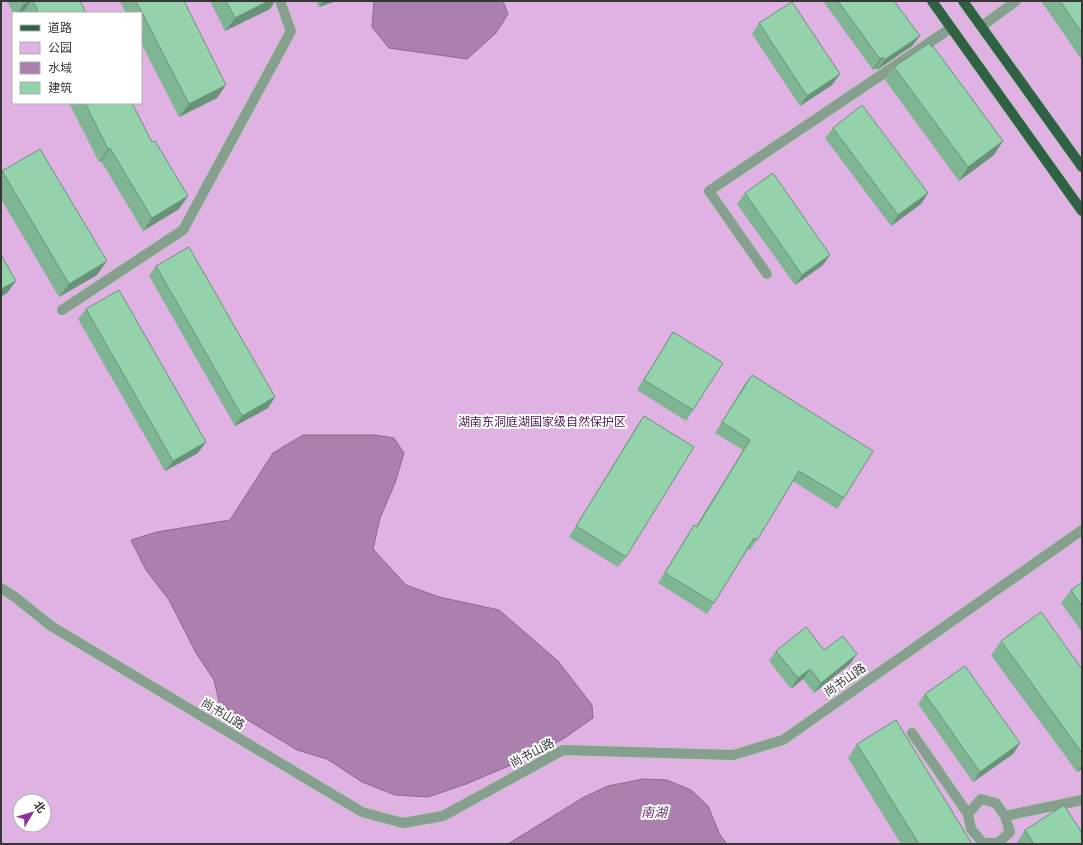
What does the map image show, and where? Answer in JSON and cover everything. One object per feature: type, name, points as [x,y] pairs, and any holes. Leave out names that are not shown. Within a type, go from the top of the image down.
[{"type":"main road","points":[[932,1],[1082,211]]},
{"type":"main road","points":[[963,1],[1082,167]]},
{"type":"street","points":[[62,310],[183,230],[291,31],[280,1]]},
{"type":"street","points":[[982,26],[1016,1]]},
{"type":"street","points":[[766,274],[709,191],[951,28]]},
{"type":"street","name":"尚书山路","points":[[1,588],[15,597],[51,626],[362,812],[403,822],[443,816],[563,750],[733,755],[783,740],[1082,530]]},
{"type":"street","points":[[912,733],[968,814],[971,828],[983,843],[998,843],[1010,832],[1005,816],[996,803],[981,799],[968,814]]},
{"type":"street","points":[[1005,816],[1082,800]]},
{"type":"green space","name":"湖南东洞庭湖国家级自然保护区","points":[[1,1],[1082,1],[1082,844],[1,844]]},
{"type":"water","points":[[374,1],[503,1],[508,14],[496,33],[467,59],[389,48],[372,27]]},
{"type":"water","points":[[303,435],[375,435],[394,438],[404,453],[395,483],[380,518],[373,549],[406,585],[439,597],[499,610],[558,661],[592,705],[593,718],[563,739],[511,765],[466,784],[428,797],[395,795],[362,782],[327,759],[297,750],[246,719],[220,706],[214,680],[196,653],[169,600],[146,570],[131,540],[157,532],[230,520],[273,453]]},
{"type":"water","name":"南湖","points":[[643,779],[667,780],[691,790],[708,806],[720,835],[727,844],[508,844],[584,797],[608,786]]},
{"type":"building","points":[[22,1],[29,1],[24,4]]},
{"type":"building","points":[[33,1],[80,1],[86,12],[38,12]]},
{"type":"building","points":[[136,1],[184,1],[226,85],[189,104]]},
{"type":"building","points":[[226,1],[268,1],[235,18]]},
{"type":"building","points":[[838,1],[894,1],[920,36],[884,60],[883,57],[880,59]]},
{"type":"building","points":[[1060,1],[1082,1],[1082,33]]},
{"type":"building","points":[[792,2],[840,74],[807,96],[759,23]]},
{"type":"building","points":[[929,43],[932,47],[933,46],[1003,141],[968,167],[894,67]]},
{"type":"building","points":[[86,104],[133,104],[152,142],[155,141],[188,196],[152,218],[110,148],[108,149]]},
{"type":"building","points":[[862,105],[928,193],[898,215],[833,128]]},
{"type":"building","points":[[40,149],[107,261],[69,284],[2,171]]},
{"type":"building","points":[[773,173],[830,255],[802,275],[745,193]]},
{"type":"building","points":[[189,247],[275,397],[242,416],[156,266]]},
{"type":"building","points":[[1,255],[16,281],[1,289]]},
{"type":"building","points":[[119,290],[206,442],[173,461],[86,309]]},
{"type":"building","points":[[673,332],[723,363],[693,410],[644,380]]},
{"type":"building","points":[[752,375],[873,451],[844,498],[799,471],[757,540],[754,538],[714,603],[665,573],[694,525],[697,527],[750,440],[722,422]]},
{"type":"building","points":[[644,416],[694,447],[626,557],[576,526]]},
{"type":"building","points":[[1082,582],[1082,606],[1071,590]]},
{"type":"building","points":[[1041,612],[1082,669],[1082,753],[1001,641]]},
{"type":"building","points":[[806,627],[824,650],[843,636],[857,654],[821,683],[810,669],[798,678],[776,651]]},
{"type":"building","points":[[965,666],[1020,743],[980,772],[925,694]]},
{"type":"building","points":[[896,720],[972,844],[919,844],[857,744]]},
{"type":"building","points":[[1064,805],[1082,833],[1082,844],[1034,844],[1025,830]]}]
